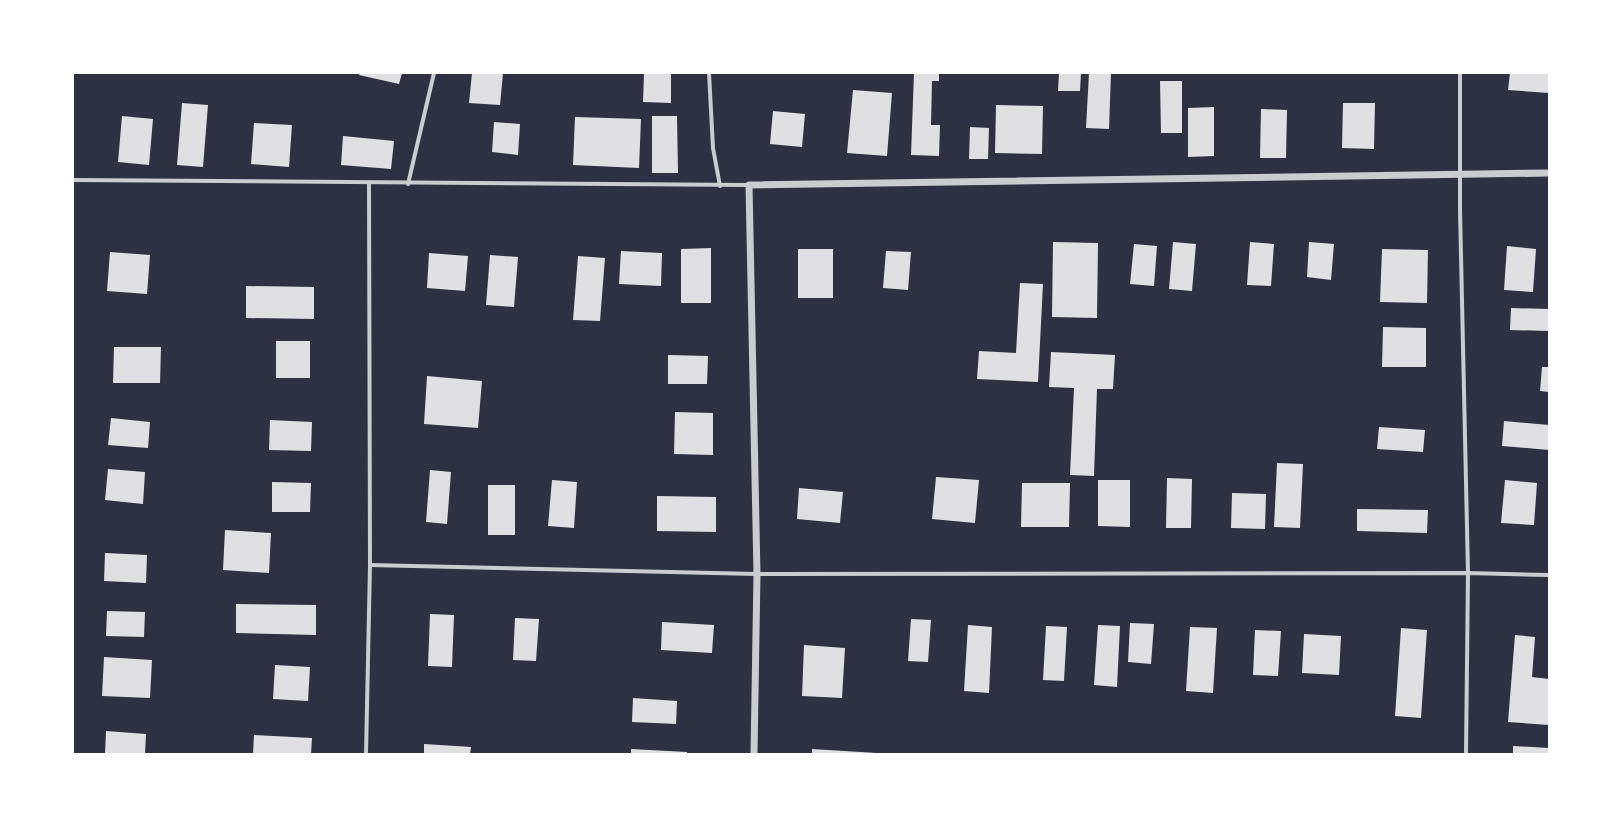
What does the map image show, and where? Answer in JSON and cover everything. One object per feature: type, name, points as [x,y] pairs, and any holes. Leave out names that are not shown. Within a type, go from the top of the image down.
[{"type":"street","points":[[408,184],[434,73]]},
{"type":"street","points":[[709,73],[713,148],[720,186]]},
{"type":"street","points":[[1460,73],[1460,174],[1468,573],[1466,754]]},
{"type":"street","points":[[73,180],[720,186],[1549,173]]},
{"type":"street","points":[[366,754],[370,566],[369,183]]},
{"type":"street","points":[[749,185],[757,574],[754,754]]},
{"type":"street","points":[[370,566],[757,574],[1468,573],[1549,576]]},
{"type":"building","points":[[360,73],[402,73],[399,84],[359,75]]},
{"type":"building","points":[[472,73],[503,73],[500,105],[469,103]]},
{"type":"building","points":[[644,73],[671,73],[671,103],[643,102]]},
{"type":"building","points":[[914,73],[939,73],[939,81],[932,81],[931,125],[940,125],[939,156],[911,155]]},
{"type":"building","points":[[1059,73],[1081,73],[1080,91],[1058,91]]},
{"type":"building","points":[[1089,73],[1111,73],[1109,129],[1086,128]]},
{"type":"building","points":[[1510,73],[1549,73],[1549,93],[1508,90]]},
{"type":"building","points":[[1160,81],[1182,81],[1182,133],[1161,133]]},
{"type":"building","points":[[853,90],[892,93],[887,156],[847,153]]},
{"type":"building","points":[[182,103],[208,105],[203,167],[177,165]]},
{"type":"building","points":[[1343,103],[1375,103],[1374,149],[1342,148]]},
{"type":"building","points":[[996,105],[1043,106],[1042,154],[995,153]]},
{"type":"building","points":[[1214,107],[1214,156],[1188,157],[1188,108]]},
{"type":"building","points":[[1261,109],[1287,110],[1286,158],[1260,158]]},
{"type":"building","points":[[773,111],[805,114],[802,147],[770,144]]},
{"type":"building","points":[[122,116],[153,119],[149,165],[118,162]]},
{"type":"building","points":[[652,116],[677,116],[678,173],[652,173]]},
{"type":"building","points":[[575,117],[641,119],[639,168],[573,165]]},
{"type":"building","points":[[494,122],[520,124],[518,155],[492,152]]},
{"type":"building","points":[[254,123],[292,125],[289,167],[251,164]]},
{"type":"building","points":[[970,127],[989,128],[988,159],[969,159]]},
{"type":"building","points":[[343,136],[394,141],[391,169],[341,165]]},
{"type":"building","points":[[1053,242],[1098,243],[1097,318],[1052,317]]},
{"type":"building","points":[[1173,242],[1196,244],[1192,291],[1169,289]]},
{"type":"building","points":[[1250,242],[1274,244],[1271,286],[1247,285]]},
{"type":"building","points":[[1309,242],[1334,244],[1331,280],[1307,277]]},
{"type":"building","points":[[1134,244],[1157,246],[1154,286],[1130,284]]},
{"type":"building","points":[[1507,246],[1536,249],[1533,292],[1504,290]]},
{"type":"building","points":[[711,248],[711,303],[681,303],[681,249]]},
{"type":"building","points":[[798,249],[833,249],[833,298],[798,298]]},
{"type":"building","points":[[1382,249],[1428,250],[1427,303],[1380,302]]},
{"type":"building","points":[[621,251],[662,253],[661,286],[619,284]]},
{"type":"building","points":[[886,251],[911,252],[908,290],[883,288]]},
{"type":"building","points":[[110,252],[150,255],[147,294],[107,291]]},
{"type":"building","points":[[429,253],[468,256],[465,291],[427,288]]},
{"type":"building","points":[[490,255],[518,257],[514,307],[486,305]]},
{"type":"building","points":[[578,256],[605,258],[600,321],[573,320]]},
{"type":"building","points":[[1020,283],[1043,284],[1038,382],[977,379],[979,351],[1016,353]]},
{"type":"building","points":[[246,286],[314,287],[314,319],[246,318]]},
{"type":"building","points":[[1511,308],[1549,309],[1549,331],[1510,330]]},
{"type":"building","points":[[1383,327],[1426,328],[1426,367],[1382,367]]},
{"type":"building","points":[[276,341],[310,341],[310,378],[276,378]]},
{"type":"building","points":[[114,347],[161,347],[160,383],[113,383]]},
{"type":"building","points":[[1051,352],[1115,355],[1113,389],[1097,389],[1094,476],[1070,475],[1074,388],[1049,387]]},
{"type":"building","points":[[668,355],[708,356],[707,384],[668,384]]},
{"type":"building","points":[[1542,367],[1549,367],[1549,392],[1540,391]]},
{"type":"building","points":[[427,376],[482,381],[478,428],[424,424]]},
{"type":"building","points":[[675,412],[713,413],[713,455],[674,454]]},
{"type":"building","points":[[111,418],[150,422],[148,448],[108,445]]},
{"type":"building","points":[[270,420],[312,422],[311,451],[269,450]]},
{"type":"building","points":[[1504,421],[1549,425],[1549,450],[1502,446]]},
{"type":"building","points":[[1379,427],[1425,430],[1423,452],[1377,449]]},
{"type":"building","points":[[1277,463],[1303,464],[1300,528],[1274,527]]},
{"type":"building","points":[[108,469],[145,472],[143,504],[105,500]]},
{"type":"building","points":[[430,470],[451,472],[447,524],[426,522]]},
{"type":"building","points":[[936,477],[979,480],[975,523],[932,519]]},
{"type":"building","points":[[1167,478],[1192,479],[1191,528],[1166,528]]},
{"type":"building","points":[[552,480],[577,482],[574,528],[548,526]]},
{"type":"building","points":[[1098,480],[1130,480],[1130,527],[1098,526]]},
{"type":"building","points":[[1505,480],[1537,483],[1534,525],[1501,523]]},
{"type":"building","points":[[272,482],[311,483],[310,512],[272,512]]},
{"type":"building","points":[[1022,483],[1070,483],[1069,527],[1021,527]]},
{"type":"building","points":[[488,485],[515,485],[515,535],[488,535]]},
{"type":"building","points":[[799,488],[843,492],[840,523],[797,519]]},
{"type":"building","points":[[1232,493],[1266,494],[1265,529],[1231,528]]},
{"type":"building","points":[[657,496],[716,497],[716,532],[657,531]]},
{"type":"building","points":[[1357,509],[1428,510],[1427,533],[1357,531]]},
{"type":"building","points":[[225,530],[271,533],[269,573],[223,570]]},
{"type":"building","points":[[105,553],[147,555],[146,583],[104,581]]},
{"type":"building","points":[[236,604],[316,605],[316,635],[236,633]]},
{"type":"building","points":[[107,611],[145,612],[144,637],[106,636]]},
{"type":"building","points":[[430,614],[454,615],[452,667],[428,666]]},
{"type":"building","points":[[515,618],[539,619],[536,661],[513,660]]},
{"type":"building","points":[[911,619],[931,620],[928,662],[908,661]]},
{"type":"building","points":[[662,622],[714,625],[712,653],[661,650]]},
{"type":"building","points":[[1130,623],[1154,624],[1151,664],[1128,662]]},
{"type":"building","points":[[968,625],[992,627],[989,693],[964,691]]},
{"type":"building","points":[[1098,625],[1120,626],[1117,687],[1094,685]]},
{"type":"building","points":[[1046,626],[1067,627],[1064,681],[1043,680]]},
{"type":"building","points":[[1190,627],[1217,628],[1213,693],[1186,691]]},
{"type":"building","points":[[1401,628],[1427,630],[1421,718],[1395,716]]},
{"type":"building","points":[[1255,630],[1281,631],[1278,676],[1253,675]]},
{"type":"building","points":[[1304,634],[1341,636],[1339,675],[1302,673]]},
{"type":"building","points":[[1515,635],[1535,637],[1532,677],[1549,679],[1549,725],[1508,722]]},
{"type":"building","points":[[804,645],[845,648],[842,698],[802,696]]},
{"type":"building","points":[[104,657],[152,660],[150,698],[102,696]]},
{"type":"building","points":[[275,665],[310,667],[308,701],[273,699]]},
{"type":"building","points":[[633,698],[677,701],[676,724],[632,722]]},
{"type":"building","points":[[106,731],[146,734],[145,754],[105,754]]},
{"type":"building","points":[[254,735],[312,738],[311,754],[253,754]]},
{"type":"building","points":[[424,744],[471,747],[470,754],[424,754]]},
{"type":"building","points":[[1513,746],[1549,748],[1549,754],[1513,754]]},
{"type":"building","points":[[631,749],[687,752],[687,754],[631,754]]},
{"type":"building","points":[[812,749],[877,753],[877,754],[812,754]]}]
